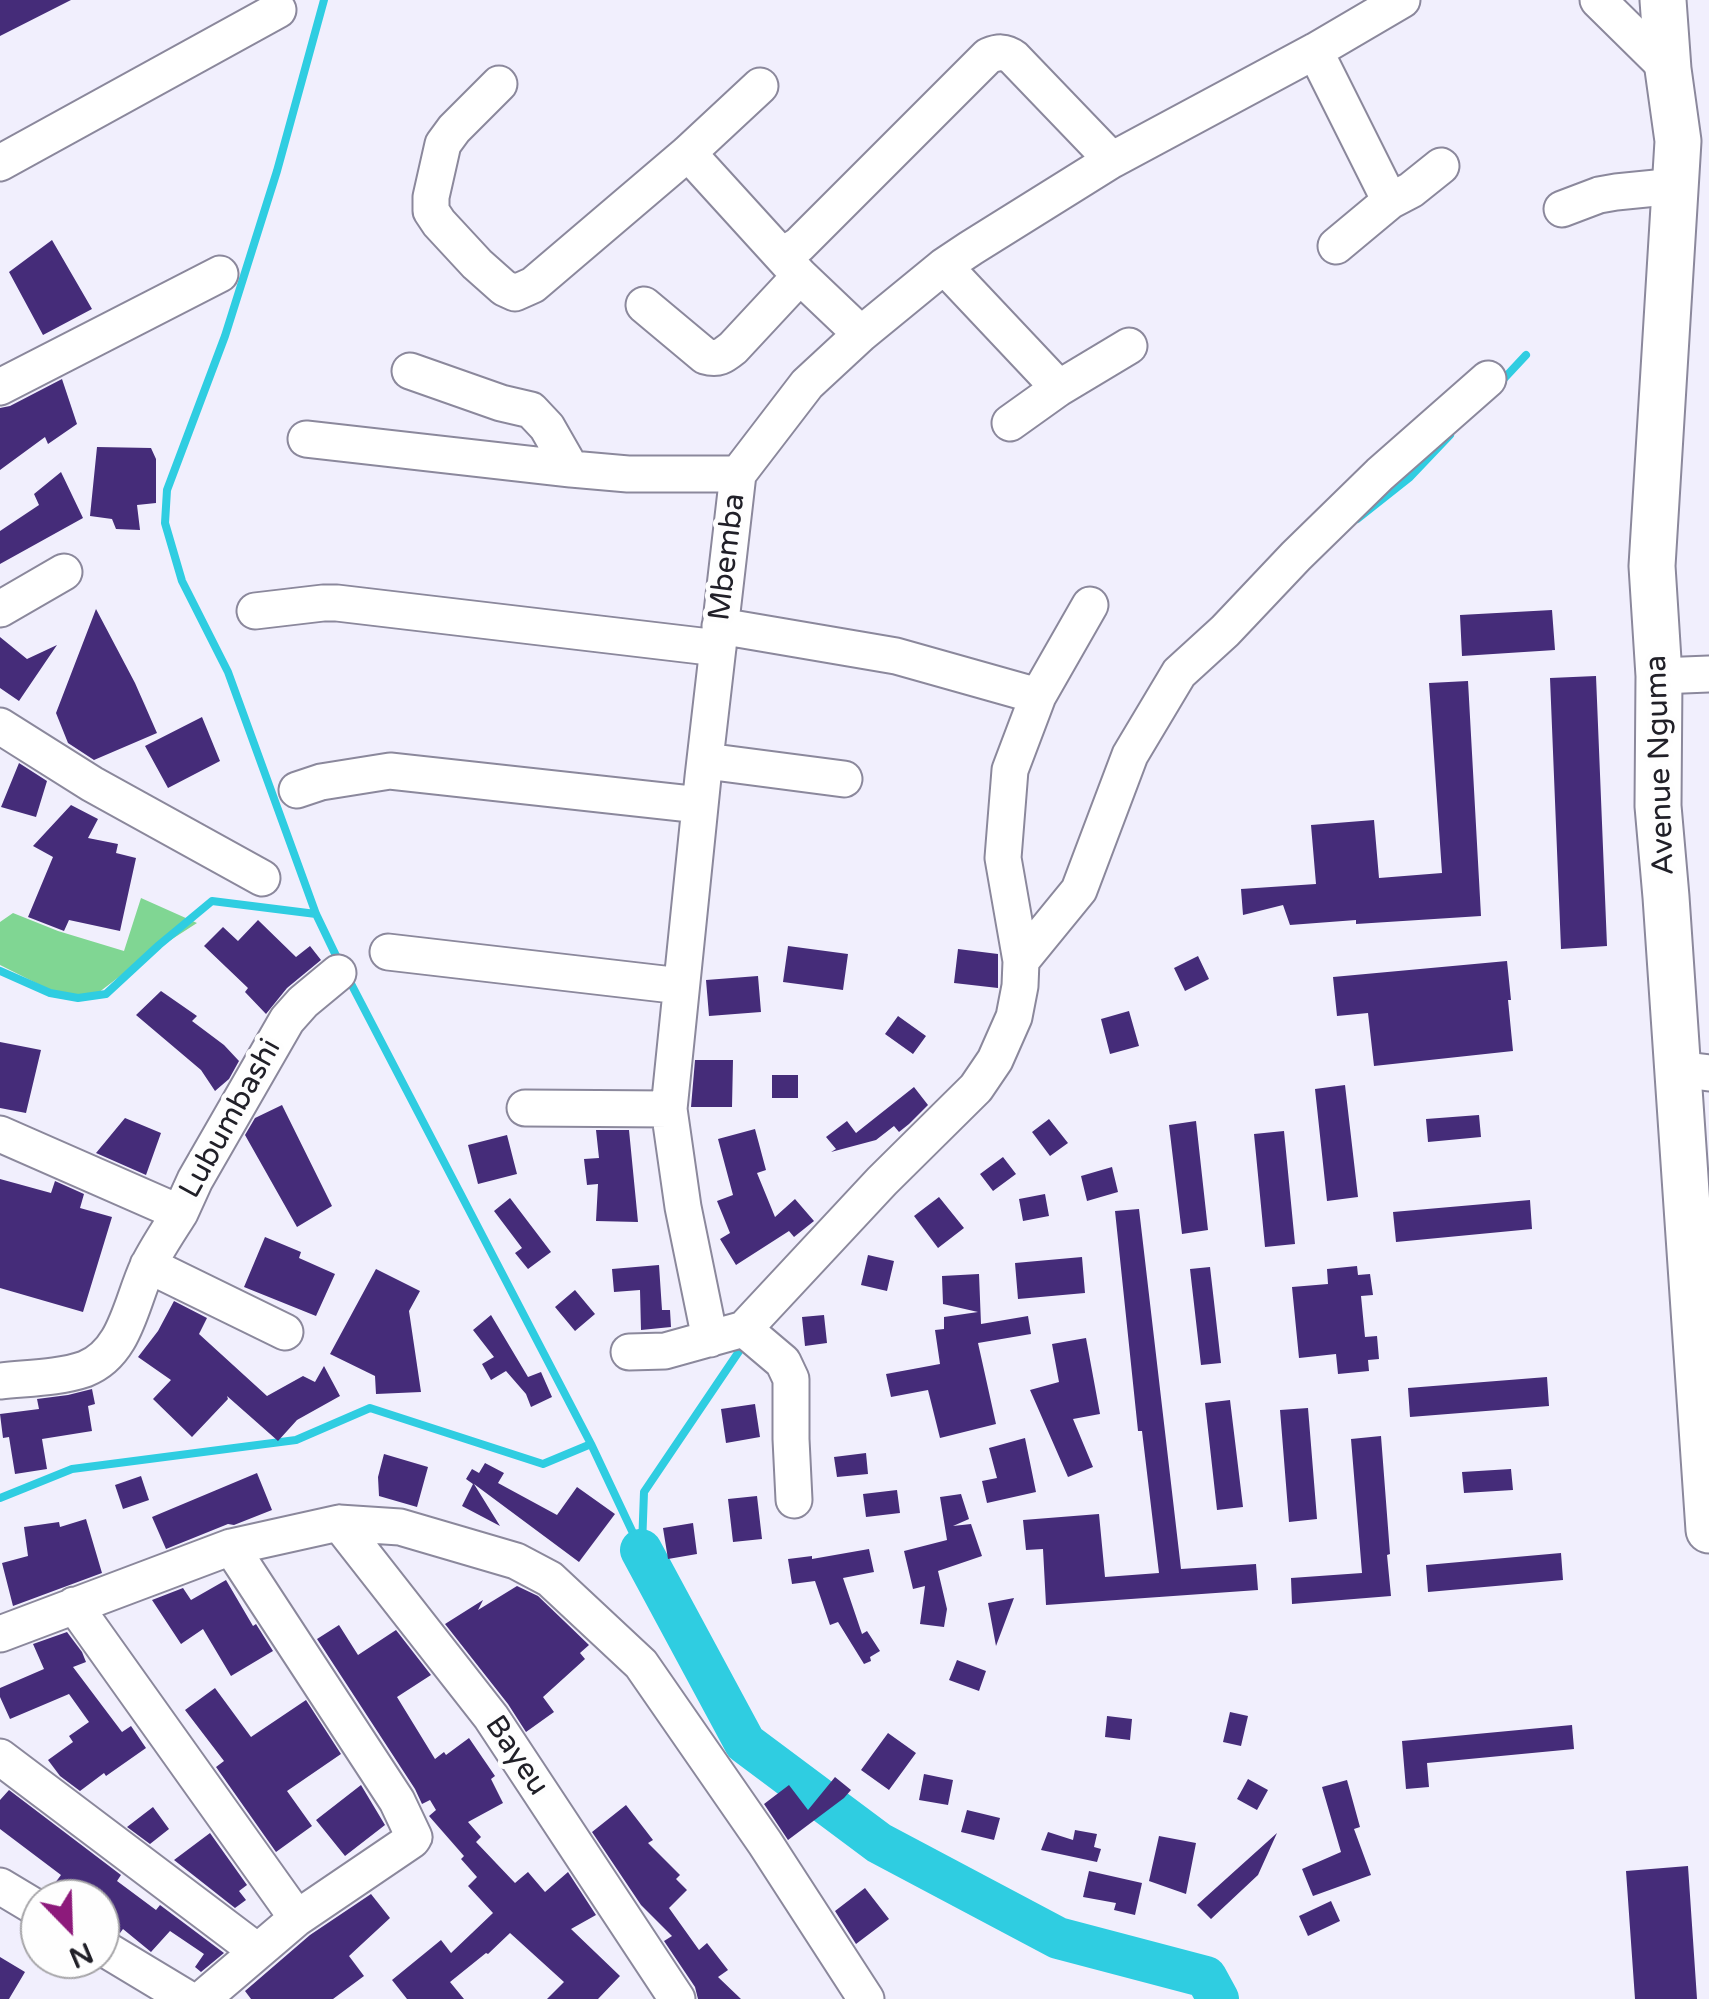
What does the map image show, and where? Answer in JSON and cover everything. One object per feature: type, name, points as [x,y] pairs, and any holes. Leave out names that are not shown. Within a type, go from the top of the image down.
[{"type":"main road","name":"Avenue Nguma","points":[[1663,0],[1678,141],[1652,566],[1659,676],[1658,806],[1666,897],[1693,1071],[1709,1530]]},
{"type":"street","name":"Mbemba","points":[[710,1338],[683,1207],[670,1109],[738,474],[807,384],[944,266],[1112,160],[1402,0]]},
{"type":"street","points":[[1598,0],[1668,69]]},
{"type":"street","points":[[0,163],[278,10]]},
{"type":"street","points":[[1315,51],[1390,201]]},
{"type":"street","points":[[644,305],[705,356],[714,359],[734,348],[791,266],[799,245],[988,56],[998,52],[1014,58],[1112,160]]},
{"type":"street","points":[[498,84],[443,144],[431,210],[477,264],[514,293],[533,284],[688,153],[760,86]]},
{"type":"street","points":[[688,153],[791,266],[861,334]]},
{"type":"street","points":[[1336,246],[1390,201],[1441,166]]},
{"type":"street","points":[[1562,208],[1616,192],[1676,186]]},
{"type":"street","points":[[944,266],[1059,388]]},
{"type":"street","points":[[0,388],[220,274]]},
{"type":"street","points":[[1010,423],[1129,346]]},
{"type":"street","points":[[410,372],[531,410],[547,427],[571,469]]},
{"type":"street","points":[[1020,961],[1080,890],[1130,755],[1179,673],[1380,474],[1488,380]]},
{"type":"street","points":[[306,439],[628,474],[738,474]]},
{"type":"street","points":[[0,609],[64,572]]},
{"type":"street","points":[[255,610],[350,604],[896,656],[1038,696]]},
{"type":"street","points":[[755,1338],[882,1181],[976,1088],[996,1060],[1014,1018],[1020,986],[1020,961],[1003,858],[1010,770],[1038,696],[1090,606]]},
{"type":"street","points":[[1659,676],[1709,674]]},
{"type":"street","points":[[0,726],[92,784],[262,878]]},
{"type":"street","points":[[706,760],[844,779]]},
{"type":"street","points":[[297,790],[390,770],[700,805]]},
{"type":"street","points":[[388,952],[681,986]]},
{"type":"street","name":"Lubumbashi","points":[[0,1134],[180,1213],[194,1180],[287,1020],[338,973]]},
{"type":"street","points":[[525,1108],[670,1109]]},
{"type":"street","points":[[0,1381],[68,1373],[99,1361],[110,1351],[122,1333],[148,1265],[180,1213]]},
{"type":"street","points":[[148,1265],[285,1332]]},
{"type":"street","points":[[628,1352],[665,1351],[710,1338],[755,1338],[783,1362],[791,1379],[794,1500]]},
{"type":"street","points":[[0,1634],[231,1547],[340,1523],[419,1532],[516,1561],[550,1579],[641,1664],[866,1999]]},
{"type":"street","name":"Bayeu","points":[[340,1523],[490,1717],[678,1999]]},
{"type":"street","points":[[202,1999],[297,1918],[412,1840],[414,1833],[398,1801],[231,1547]]},
{"type":"street","points":[[74,1605],[297,1918]]},
{"type":"street","points":[[0,1757],[257,1950]]},
{"type":"street","points":[[120,1958],[188,1999]]},
{"type":"green space","points":[[141,898],[197,923],[94,996],[60,995],[0,965],[0,922],[13,913],[124,951]]},
{"type":"building","points":[[0,0],[71,0],[0,36]]},
{"type":"building","points":[[52,240],[92,309],[43,335],[9,272]]},
{"type":"building","points":[[62,379],[77,424],[48,444],[45,437],[0,470],[0,408]]},
{"type":"building","points":[[97,447],[151,448],[156,459],[156,503],[137,505],[140,530],[116,529],[112,519],[90,516]]},
{"type":"building","points":[[61,472],[83,518],[0,564],[0,531],[39,505],[34,494]]},
{"type":"building","points":[[96,609],[157,733],[94,760],[68,743],[56,713]]},
{"type":"building","points":[[1552,610],[1555,650],[1462,656],[1460,615]]},
{"type":"building","points":[[0,637],[27,659],[57,645],[19,701],[0,688]]},
{"type":"building","points":[[1596,676],[1607,946],[1561,949],[1550,678]]},
{"type":"building","points":[[1468,681],[1481,916],[1290,925],[1283,905],[1243,915],[1241,889],[1316,884],[1311,825],[1374,820],[1379,878],[1442,873],[1429,683]]},
{"type":"building","points":[[202,717],[220,761],[168,788],[145,746]]},
{"type":"building","points":[[19,763],[47,781],[36,817],[1,807]]},
{"type":"building","points":[[71,805],[98,819],[88,838],[118,844],[116,853],[136,858],[120,931],[69,920],[64,931],[28,917],[53,857],[33,846]]},
{"type":"building","points":[[258,920],[296,957],[310,946],[321,960],[287,988],[266,1014],[245,992],[248,988],[204,946],[223,927],[238,941]]},
{"type":"building","points":[[788,946],[848,954],[843,990],[783,982]]},
{"type":"building","points":[[958,949],[998,954],[998,988],[954,983]]},
{"type":"building","points":[[1198,956],[1209,979],[1185,991],[1174,968]]},
{"type":"building","points":[[1507,961],[1513,1051],[1374,1066],[1368,1013],[1337,1016],[1333,977]]},
{"type":"building","points":[[758,976],[761,1012],[709,1016],[706,980]]},
{"type":"building","points":[[161,991],[197,1016],[192,1021],[239,1061],[229,1079],[215,1091],[201,1070],[136,1015]]},
{"type":"building","points":[[1129,1011],[1139,1046],[1110,1054],[1101,1019]]},
{"type":"building","points":[[898,1016],[926,1036],[913,1054],[885,1034]]},
{"type":"building","points":[[0,1042],[41,1050],[26,1113],[0,1108]]},
{"type":"building","points":[[695,1060],[733,1060],[732,1107],[691,1107]]},
{"type":"building","points":[[772,1075],[798,1075],[798,1098],[772,1098]]},
{"type":"building","points":[[1345,1085],[1358,1197],[1327,1201],[1315,1089]]},
{"type":"building","points":[[914,1087],[928,1105],[899,1132],[894,1126],[876,1140],[831,1152],[836,1149],[826,1137],[847,1121],[856,1133]]},
{"type":"building","points":[[282,1105],[332,1206],[297,1227],[245,1135],[255,1118]]},
{"type":"building","points":[[1479,1115],[1481,1137],[1428,1142],[1426,1119]]},
{"type":"building","points":[[125,1118],[161,1133],[146,1175],[96,1153]]},
{"type":"building","points":[[1049,1119],[1068,1143],[1050,1156],[1032,1132]]},
{"type":"building","points":[[1196,1121],[1208,1230],[1182,1234],[1169,1125]]},
{"type":"building","points":[[755,1129],[766,1170],[757,1173],[775,1217],[795,1199],[814,1221],[794,1237],[789,1231],[736,1265],[720,1239],[730,1233],[717,1201],[733,1195],[718,1139]]},
{"type":"building","points":[[596,1130],[629,1130],[638,1222],[596,1221],[598,1184],[587,1185],[584,1159],[599,1158]]},
{"type":"building","points":[[1284,1131],[1295,1244],[1265,1247],[1254,1134]]},
{"type":"building","points":[[507,1135],[517,1174],[478,1184],[468,1145]]},
{"type":"building","points":[[1003,1157],[1016,1174],[993,1191],[980,1174]]},
{"type":"building","points":[[1112,1167],[1118,1192],[1087,1201],[1081,1176]]},
{"type":"building","points":[[0,1179],[51,1193],[55,1181],[84,1194],[80,1208],[112,1217],[83,1312],[0,1288]]},
{"type":"building","points":[[1045,1194],[1049,1216],[1023,1221],[1019,1199]]},
{"type":"building","points":[[939,1197],[964,1228],[938,1248],[914,1216]]},
{"type":"building","points":[[510,1198],[551,1252],[528,1269],[515,1253],[522,1248],[494,1211]]},
{"type":"building","points":[[1530,1200],[1532,1229],[1396,1242],[1393,1212]]},
{"type":"building","points":[[1139,1209],[1181,1569],[1256,1564],[1258,1590],[1046,1605],[1043,1549],[1026,1550],[1023,1520],[1099,1514],[1105,1577],[1159,1573],[1142,1431],[1138,1431],[1115,1211]]},
{"type":"building","points":[[265,1237],[301,1252],[299,1258],[335,1274],[316,1316],[244,1287]]},
{"type":"building","points":[[868,1255],[894,1261],[887,1291],[861,1285]]},
{"type":"building","points":[[1082,1257],[1085,1293],[1018,1299],[1015,1263]]},
{"type":"building","points":[[659,1265],[662,1310],[670,1310],[671,1327],[641,1330],[640,1290],[614,1292],[612,1269]]},
{"type":"building","points":[[1357,1266],[1358,1275],[1370,1274],[1373,1295],[1361,1296],[1365,1337],[1377,1336],[1379,1359],[1368,1360],[1369,1371],[1338,1374],[1336,1354],[1299,1358],[1292,1287],[1328,1284],[1327,1269]]},
{"type":"building","points":[[1210,1267],[1221,1363],[1201,1365],[1190,1269]]},
{"type":"building","points":[[376,1269],[420,1291],[409,1311],[421,1392],[376,1394],[375,1376],[330,1354]]},
{"type":"building","points":[[979,1274],[981,1324],[1028,1316],[1031,1334],[978,1343],[996,1424],[940,1438],[928,1390],[891,1397],[886,1374],[940,1364],[935,1330],[944,1329],[944,1317],[978,1312],[943,1304],[942,1276]]},
{"type":"building","points":[[575,1290],[595,1314],[575,1331],[555,1307]]},
{"type":"building","points":[[174,1301],[207,1318],[199,1334],[267,1396],[303,1376],[315,1382],[324,1366],[340,1396],[297,1420],[278,1441],[227,1396],[192,1437],[153,1399],[171,1380],[138,1357]]},
{"type":"building","points":[[491,1315],[528,1377],[541,1372],[552,1397],[531,1407],[526,1394],[506,1371],[491,1380],[482,1364],[494,1357],[473,1330]]},
{"type":"building","points":[[824,1315],[827,1343],[805,1346],[802,1317]]},
{"type":"building","points":[[1086,1338],[1100,1414],[1073,1419],[1093,1467],[1068,1477],[1030,1390],[1059,1382],[1052,1344]]},
{"type":"building","points":[[1547,1377],[1549,1406],[1410,1417],[1408,1388]]},
{"type":"building","points":[[92,1389],[95,1404],[88,1406],[92,1431],[42,1439],[47,1469],[15,1474],[9,1437],[3,1438],[0,1414],[39,1409],[37,1399]]},
{"type":"building","points":[[1230,1400],[1243,1507],[1217,1510],[1205,1403]]},
{"type":"building","points":[[755,1404],[760,1437],[726,1443],[721,1409]]},
{"type":"building","points":[[1308,1408],[1317,1519],[1289,1522],[1280,1410]]},
{"type":"building","points":[[1381,1436],[1391,1596],[1292,1604],[1291,1578],[1362,1573],[1351,1439]]},
{"type":"building","points":[[1025,1438],[1036,1492],[987,1503],[982,1481],[997,1478],[989,1448]]},
{"type":"building","points":[[866,1453],[868,1474],[837,1477],[834,1457]]},
{"type":"building","points":[[384,1454],[428,1467],[417,1507],[379,1496],[378,1477]]},
{"type":"building","points":[[485,1463],[504,1473],[498,1483],[557,1515],[577,1487],[615,1514],[579,1562],[474,1484],[500,1526],[462,1506],[473,1484],[466,1479],[472,1469],[479,1473]]},
{"type":"building","points":[[1511,1469],[1513,1490],[1464,1493],[1462,1472]]},
{"type":"building","points":[[257,1473],[272,1510],[166,1549],[152,1517]]},
{"type":"building","points":[[141,1476],[149,1500],[123,1509],[115,1485]]},
{"type":"building","points":[[897,1490],[900,1513],[866,1517],[863,1494]]},
{"type":"building","points":[[961,1494],[969,1519],[953,1526],[971,1524],[982,1556],[938,1571],[947,1609],[944,1627],[920,1624],[925,1586],[913,1589],[904,1551],[947,1540],[940,1497]]},
{"type":"building","points":[[757,1496],[762,1539],[733,1542],[728,1499]]},
{"type":"building","points":[[86,1519],[102,1573],[13,1606],[2,1563],[28,1556],[24,1527],[59,1522],[60,1527]]},
{"type":"building","points":[[693,1523],[697,1554],[668,1559],[663,1528]]},
{"type":"building","points":[[869,1549],[874,1572],[843,1578],[862,1634],[867,1631],[880,1651],[864,1664],[838,1622],[830,1625],[815,1581],[792,1584],[788,1559]]},
{"type":"building","points":[[1561,1553],[1563,1580],[1428,1592],[1426,1565]]},
{"type":"building","points":[[226,1580],[273,1651],[231,1676],[203,1629],[181,1644],[152,1600],[183,1588],[191,1600]]},
{"type":"building","points":[[517,1586],[538,1596],[589,1645],[580,1653],[585,1659],[543,1697],[554,1712],[526,1732],[445,1624],[483,1600],[478,1610]]},
{"type":"building","points":[[1014,1598],[996,1646],[988,1603]]},
{"type":"building","points":[[339,1625],[358,1655],[396,1630],[431,1675],[397,1697],[435,1759],[469,1738],[495,1776],[491,1779],[503,1803],[468,1822],[481,1837],[476,1842],[515,1883],[528,1872],[545,1892],[568,1872],[596,1915],[571,1929],[620,1976],[598,1999],[547,1999],[564,1982],[510,1933],[450,1982],[464,1999],[407,1999],[392,1980],[441,1940],[451,1953],[493,1913],[468,1886],[477,1877],[429,1816],[436,1810],[430,1800],[422,1804],[317,1639]]},
{"type":"building","points":[[67,1632],[86,1662],[73,1667],[122,1732],[131,1726],[146,1748],[80,1791],[60,1776],[48,1760],[73,1742],[69,1736],[89,1722],[69,1694],[10,1719],[0,1697],[0,1688],[44,1669],[33,1644]]},
{"type":"building","points":[[957,1660],[986,1671],[979,1691],[949,1680]]},
{"type":"building","points":[[215,1688],[251,1737],[306,1700],[341,1754],[287,1791],[312,1826],[276,1852],[216,1767],[224,1761],[185,1710]]},
{"type":"building","points":[[1230,1712],[1248,1716],[1241,1746],[1223,1742]]},
{"type":"building","points":[[1107,1716],[1132,1719],[1130,1740],[1105,1737]]},
{"type":"building","points":[[1572,1725],[1574,1749],[1427,1763],[1429,1787],[1406,1789],[1402,1741]]},
{"type":"building","points":[[888,1733],[916,1753],[889,1790],[861,1770]]},
{"type":"building","points":[[924,1774],[953,1780],[948,1805],[919,1800]]},
{"type":"building","points":[[835,1777],[851,1790],[788,1840],[764,1804],[789,1785],[808,1810]]},
{"type":"building","points":[[1248,1779],[1268,1790],[1257,1810],[1237,1799]]},
{"type":"building","points":[[1347,1780],[1360,1827],[1354,1829],[1371,1875],[1313,1896],[1302,1869],[1341,1852],[1322,1787]]},
{"type":"building","points":[[361,1785],[385,1825],[345,1856],[316,1820]]},
{"type":"building","points":[[9,1790],[121,1875],[118,1879],[58,1879],[61,1875],[0,1829],[0,1800]]},
{"type":"building","points":[[626,1805],[653,1840],[648,1843],[680,1875],[676,1879],[687,1890],[669,1908],[699,1950],[707,1943],[728,1970],[718,1977],[741,1999],[698,1999],[695,1987],[664,1941],[672,1936],[641,1905],[592,1832]]},
{"type":"building","points":[[153,1807],[169,1829],[150,1844],[127,1827]]},
{"type":"building","points":[[967,1810],[1000,1818],[994,1840],[961,1832]]},
{"type":"building","points":[[1075,1830],[1097,1834],[1094,1847],[1101,1849],[1097,1862],[1041,1850],[1048,1832],[1073,1840]]},
{"type":"building","points":[[210,1833],[247,1885],[239,1891],[246,1900],[235,1908],[174,1860]]},
{"type":"building","points":[[1277,1833],[1258,1875],[1211,1919],[1197,1905]]},
{"type":"building","points":[[1159,1836],[1196,1843],[1186,1894],[1149,1881]]},
{"type":"building","points":[[1688,1866],[1697,1999],[1635,1999],[1626,1871]]},
{"type":"building","points":[[1089,1871],[1142,1883],[1135,1915],[1114,1910],[1116,1903],[1083,1897]]},
{"type":"building","points":[[120,1883],[156,1910],[160,1905],[224,1953],[201,1972],[195,1967],[204,1954],[170,1931],[151,1952],[123,1929],[120,1933]]},
{"type":"building","points":[[865,1888],[889,1919],[856,1944],[835,1911]]},
{"type":"building","points":[[371,1894],[390,1918],[349,1956],[364,1976],[333,1999],[251,1999],[245,1991],[310,1935]]},
{"type":"building","points":[[1331,1901],[1340,1921],[1308,1936],[1299,1916]]},
{"type":"building","points":[[0,1957],[20,1969],[21,1979],[9,1999],[0,1999]]},
{"type":"waterway","points":[[324,0],[277,171],[225,336],[167,490],[165,523],[182,581],[228,672],[316,914],[340,964]]},
{"type":"waterway","points":[[1498,385],[1526,355]]},
{"type":"waterway","points":[[1357,519],[1410,477],[1450,435]]},
{"type":"waterway","points":[[0,971],[50,993],[78,998],[106,994],[212,901],[316,914]]},
{"type":"waterway","points":[[347,976],[591,1444],[641,1550]]},
{"type":"waterway","points":[[642,1546],[644,1492],[746,1341]]},
{"type":"waterway","points":[[0,1498],[72,1469],[296,1440],[370,1408],[543,1464],[591,1444]]},
{"type":"waterway","points":[[641,1550],[745,1743],[879,1843],[1058,1938],[1206,1977],[1218,1999]]}]
